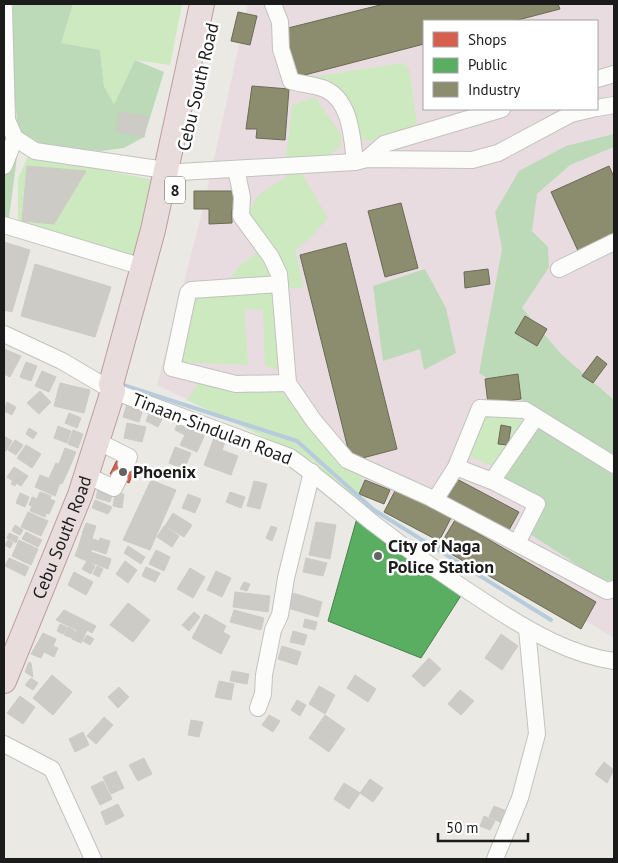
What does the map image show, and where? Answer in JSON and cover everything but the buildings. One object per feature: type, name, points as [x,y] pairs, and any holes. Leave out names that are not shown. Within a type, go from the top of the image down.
[{"type":"highway","name":"Cebu South Road","points":[[4,681],[41,594],[86,475],[159,260],[202,4]]},
{"type":"highway","name":"Cebu South Road","points":[[117,381],[143,267],[173,171],[217,4]]},
{"type":"street","points":[[273,4],[280,22],[281,49],[291,81],[326,89],[343,105],[361,161]]},
{"type":"street","points":[[4,8],[7,120],[16,138],[34,151],[173,171],[361,161],[472,160],[498,153],[571,114],[588,110]]},
{"type":"street","points":[[598,80],[614,74]]},
{"type":"street","points":[[598,108],[614,106]]},
{"type":"street","points":[[361,161],[384,144],[499,110]]},
{"type":"street","points":[[4,166],[16,138]]},
{"type":"street","points":[[236,169],[242,197],[241,216],[271,257],[279,274],[288,383],[314,421],[347,460],[435,500],[607,591],[614,589]]},
{"type":"street","points":[[4,225],[143,267]]},
{"type":"street","points":[[559,269],[614,242]]},
{"type":"street","points":[[280,284],[191,290],[188,294],[172,368],[236,384],[288,383]]},
{"type":"street","name":"Tinaan-Sindulan Road","points":[[4,334],[62,361],[117,381],[290,457],[312,472],[374,524],[452,580],[527,629],[589,657],[614,661]]},
{"type":"street","points":[[435,500],[456,466],[480,408],[525,410],[614,465]]},
{"type":"street","points":[[492,481],[536,417]]},
{"type":"street","points":[[86,475],[114,488],[129,457],[97,441]]},
{"type":"street","points":[[456,466],[492,481],[537,504],[516,543]]},
{"type":"street","points":[[258,708],[263,694],[273,630],[280,615],[286,578],[312,472]]},
{"type":"street","points":[[495,859],[520,798],[537,734],[527,629]]},
{"type":"street","points":[[4,744],[52,769],[93,859]]},
{"type":"shaded area","points":[[248,4],[614,4],[614,638],[346,476],[157,385],[204,205]]},
{"type":"green space","points":[[13,4],[73,4],[61,43],[100,50],[104,86],[114,105],[135,60],[164,72],[144,137],[124,148],[101,151],[44,146],[18,130],[12,73]]},
{"type":"green space","points":[[73,4],[182,4],[170,65],[135,60],[114,106],[104,86],[100,50],[60,43]]},
{"type":"green space","points":[[403,63],[409,68],[417,126],[371,141],[360,139],[312,77]]},
{"type":"green space","points":[[315,97],[341,135],[341,146],[328,156],[286,158],[292,105]]},
{"type":"green space","points":[[4,112],[18,150],[9,217],[4,219]]},
{"type":"green space","points":[[614,134],[614,147],[570,165],[537,194],[532,231],[548,247],[549,267],[522,308],[561,354],[614,400],[614,458],[479,373],[502,249],[495,212],[519,171],[566,146]]},
{"type":"green space","points":[[28,156],[155,180],[135,259],[18,223],[18,179]]},
{"type":"green space","points":[[299,169],[328,218],[310,238],[295,250],[304,287],[277,290],[290,360],[275,370],[265,365],[263,310],[244,309],[248,365],[177,362],[190,299],[220,293],[240,265],[267,245],[249,213],[258,195]]},
{"type":"green space","points":[[425,269],[446,308],[456,353],[424,370],[420,349],[383,361],[373,286]]},
{"type":"green space","points":[[200,381],[280,389],[328,448],[363,472],[359,504],[332,482],[312,460],[187,400]]},
{"type":"green space","points":[[488,414],[523,420],[497,463],[492,466],[466,455]]},
{"type":"green space","points":[[538,425],[614,476],[614,580],[602,581],[530,534],[542,503],[499,477]]},
{"type":"waterway","points":[[120,384],[297,441],[374,510],[551,620]]},
{"type":"place","name":"Phoenix","points":[[123,472]]},
{"type":"place","name":"City of Naga Police Station","points":[[378,556]]}]
